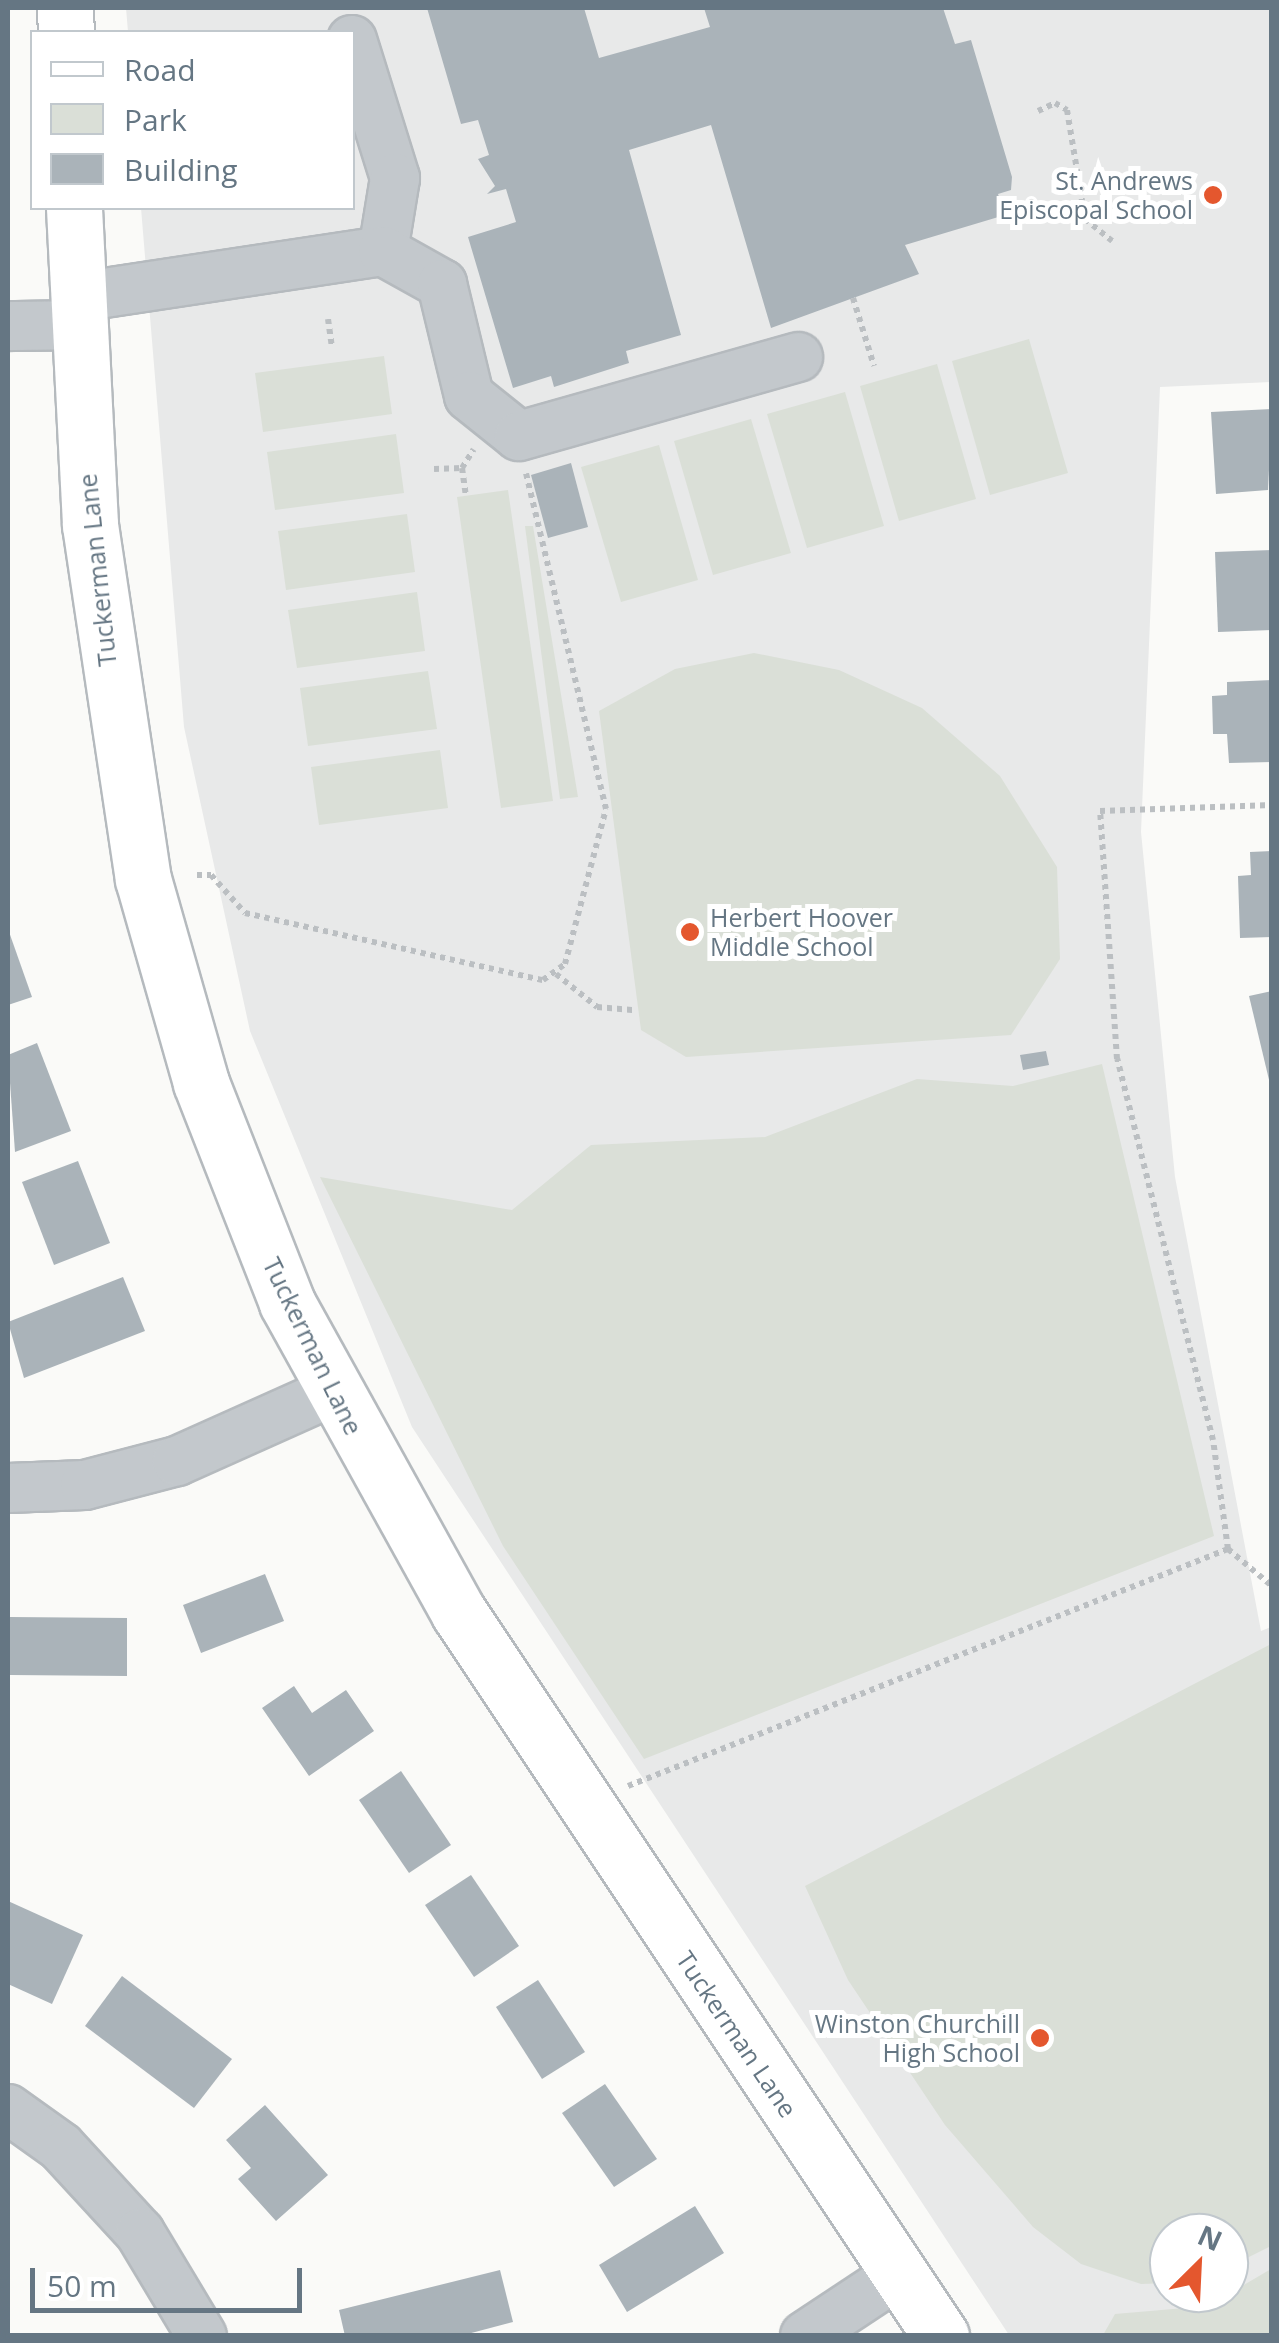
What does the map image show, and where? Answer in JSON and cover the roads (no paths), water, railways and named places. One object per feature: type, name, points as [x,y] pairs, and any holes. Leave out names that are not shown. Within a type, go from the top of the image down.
[{"type":"main road","name":"Tuckerman Lane","points":[[74,210],[78,311],[108,678],[144,880],[201,1083],[331,1392],[589,1811],[896,2275],[941,2336]]},
{"type":"street","points":[[355,49],[396,178],[383,251]]},
{"type":"street","points":[[8,326],[383,251],[442,284],[469,396],[519,436],[798,357]]},
{"type":"street","points":[[8,1488],[84,1485],[177,1461],[331,1392]]},
{"type":"street","points":[[8,2109],[61,2148],[140,2232],[202,2336]]},
{"type":"street","points":[[805,2336],[896,2275]]},
{"type":"place","name":"St. Andrews Episcopal School","points":[[1213,195]]},
{"type":"place","name":"Herbert Hoover Middle School","points":[[690,932]]},
{"type":"place","name":"Winston Churchill High School","points":[[1040,2038]]}]
